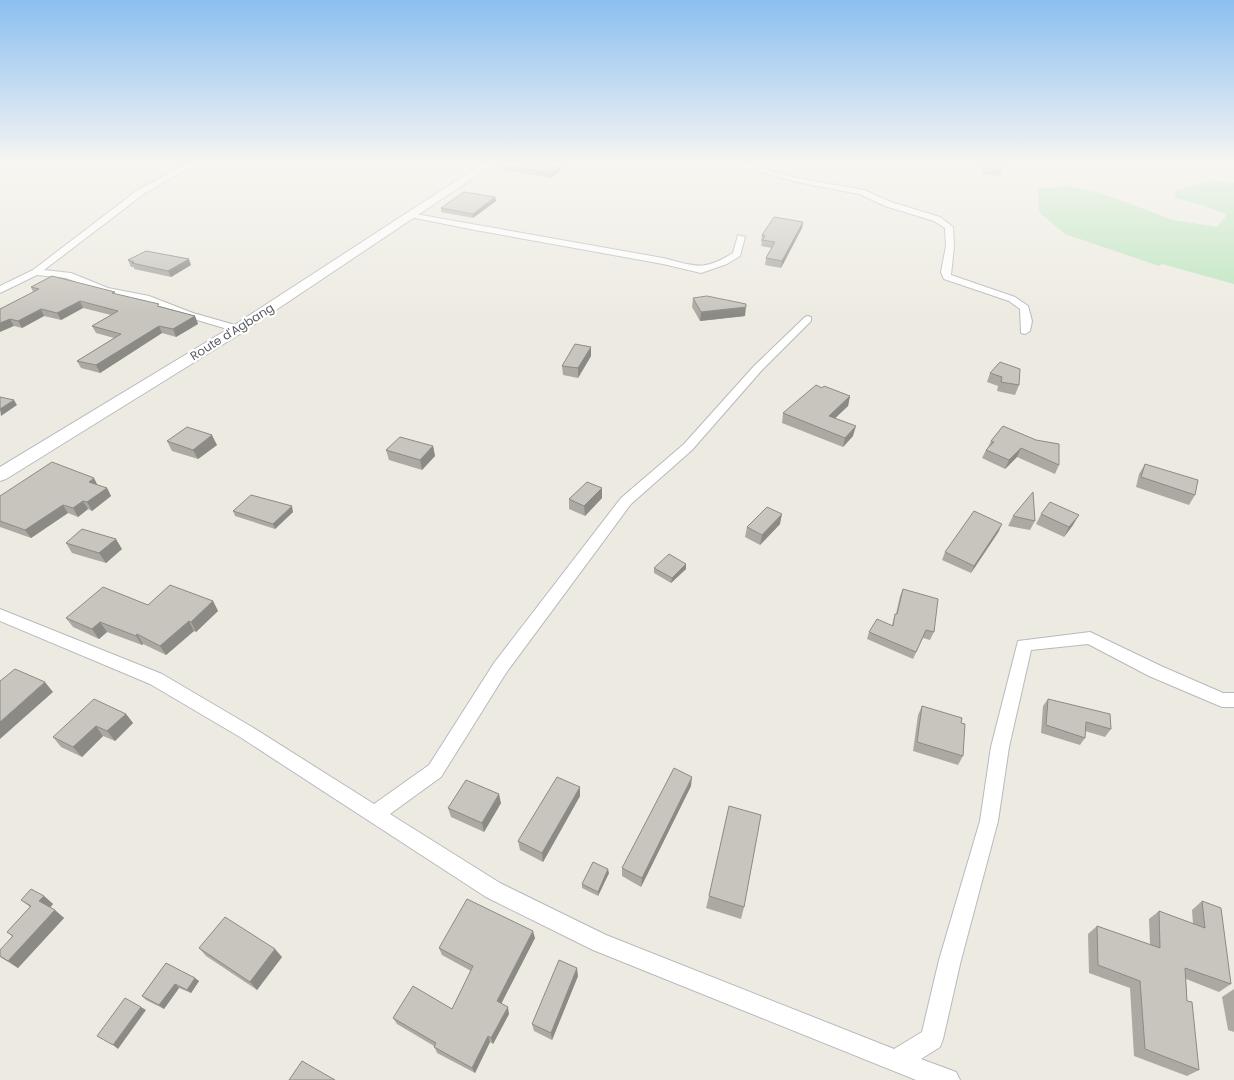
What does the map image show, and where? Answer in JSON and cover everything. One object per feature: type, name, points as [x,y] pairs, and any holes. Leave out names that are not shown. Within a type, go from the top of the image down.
[{"type":"main road","name":"Route d'Agbang","points":[[0,475],[238,329],[413,215]]},
{"type":"street","points":[[0,290],[36,272],[111,214]]},
{"type":"street","points":[[922,214],[937,219],[949,227],[950,246],[947,277],[1012,299],[1024,308],[1027,321],[1025,331]]},
{"type":"street","points":[[413,215],[475,228],[663,261],[701,270],[724,262],[737,254],[741,237]]},
{"type":"street","points":[[36,272],[68,275],[106,290],[146,298],[190,315],[238,329]]},
{"type":"street","points":[[372,814],[382,810],[435,771],[500,668],[626,501],[688,447],[758,368],[808,319]]},
{"type":"street","points":[[0,615],[156,679],[246,732],[493,890],[600,943],[895,1061],[948,1080]]},
{"type":"street","points":[[895,1061],[932,1039],[950,960],[989,821],[1000,748],[1024,645],[1090,638],[1189,686],[1222,700],[1234,700]]},
{"type":"green space","points":[[1042,214],[1158,214],[1173,220],[1217,227],[1227,215],[1226,214],[1234,214],[1234,284],[1162,264],[1159,266],[1065,234]]},
{"type":"building","points":[[774,217],[803,222],[782,261],[766,258],[775,242],[762,240],[765,236],[762,235]]},
{"type":"building","points":[[146,251],[189,259],[168,271],[132,263],[134,262],[128,260]]},
{"type":"building","points":[[52,276],[159,304],[157,306],[195,316],[173,329],[159,326],[96,365],[77,361],[121,334],[92,326],[118,311],[80,301],[57,313],[41,309],[18,321],[10,319],[0,323],[0,309],[39,289],[31,287]]},
{"type":"building","points":[[707,296],[746,304],[746,307],[701,312],[693,298]]},
{"type":"building","points":[[575,344],[591,347],[578,368],[562,366]]},
{"type":"building","points":[[1000,362],[1020,369],[1019,385],[1001,382],[1002,377],[990,373]]},
{"type":"building","points":[[816,385],[822,388],[824,386],[850,396],[829,416],[856,426],[845,438],[783,413]]},
{"type":"building","points":[[0,397],[14,400],[0,409]]},
{"type":"building","points":[[1003,426],[1036,440],[1059,444],[1059,465],[1021,448],[1009,460],[986,450],[994,442],[991,441]]},
{"type":"building","points":[[187,427],[212,435],[193,450],[167,441]]},
{"type":"building","points":[[400,437],[433,446],[420,460],[386,450]]},
{"type":"building","points":[[52,462],[94,478],[89,482],[107,488],[87,502],[83,501],[73,508],[63,505],[25,530],[0,521],[0,496]]},
{"type":"building","points":[[1145,464],[1198,480],[1195,495],[1141,477]]},
{"type":"building","points":[[587,482],[602,488],[584,506],[569,499]]},
{"type":"building","points":[[1033,492],[1035,521],[1013,516]]},
{"type":"building","points":[[251,495],[292,506],[273,524],[233,511]]},
{"type":"building","points":[[1050,502],[1079,515],[1069,527],[1041,514]]},
{"type":"building","points":[[767,507],[782,514],[762,535],[747,527]]},
{"type":"building","points":[[974,511],[1002,524],[974,566],[945,552]]},
{"type":"building","points":[[82,529],[116,539],[99,553],[66,543]]},
{"type":"building","points":[[669,554],[686,564],[672,578],[654,568]]},
{"type":"building","points":[[170,585],[213,601],[191,622],[189,621],[160,646],[137,634],[136,636],[100,622],[92,629],[66,618],[103,587],[148,605]]},
{"type":"building","points":[[903,589],[938,599],[934,632],[926,630],[916,652],[869,632],[877,619],[893,626]]},
{"type":"building","points":[[15,669],[45,682],[0,722],[0,681]]},
{"type":"building","points":[[94,699],[126,714],[107,731],[96,726],[73,747],[53,737]]},
{"type":"building","points":[[1048,699],[1110,714],[1111,729],[1086,722],[1085,738],[1046,725]]},
{"type":"building","points":[[922,706],[962,718],[961,723],[965,724],[963,756],[917,742]]},
{"type":"building","points":[[674,768],[692,777],[642,878],[622,868]]},
{"type":"building","points":[[557,777],[580,787],[542,853],[518,841]]},
{"type":"building","points":[[466,780],[499,794],[482,823],[448,808]]},
{"type":"building","points":[[729,806],[761,815],[744,907],[709,896]]},
{"type":"building","points":[[593,862],[608,869],[598,892],[582,884]]},
{"type":"building","points":[[31,889],[44,896],[39,901],[55,910],[8,961],[0,956],[0,950],[13,936],[7,932],[31,906],[21,900]]},
{"type":"building","points":[[467,899],[533,931],[497,1001],[508,1007],[491,1038],[488,1036],[472,1068],[434,1047],[436,1043],[393,1018],[413,986],[452,1009],[473,966],[439,948]]},
{"type":"building","points":[[1202,901],[1221,908],[1231,984],[1185,968],[1187,1001],[1192,1002],[1199,1070],[1145,1049],[1140,981],[1098,965],[1097,926],[1160,948],[1159,911],[1205,928]]},
{"type":"building","points":[[225,917],[275,949],[250,982],[199,948]]},
{"type":"building","points":[[559,960],[577,968],[551,1033],[532,1024]]},
{"type":"building","points":[[166,963],[195,978],[187,990],[175,984],[159,1005],[142,996]]},
{"type":"building","points":[[125,998],[141,1007],[113,1045],[97,1036]]},
{"type":"building","points":[[302,1061],[335,1080],[289,1080]]}]
